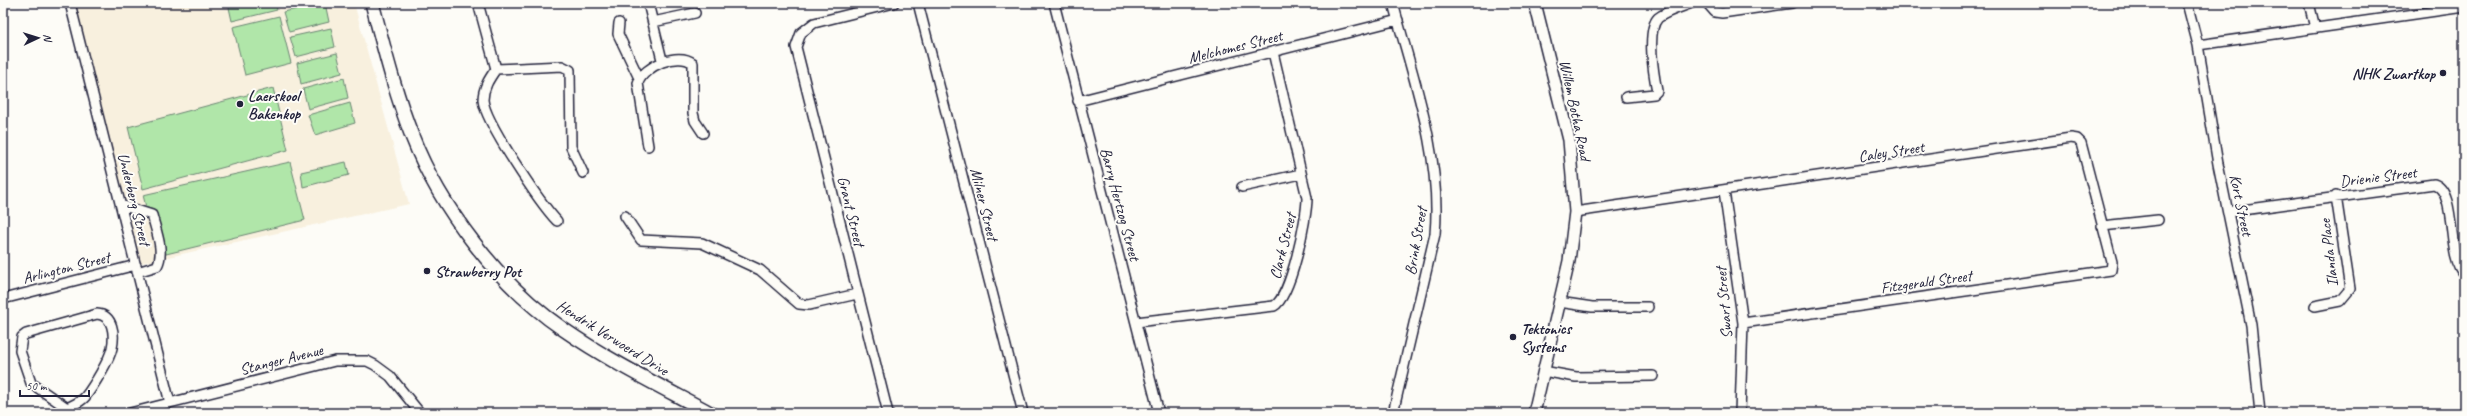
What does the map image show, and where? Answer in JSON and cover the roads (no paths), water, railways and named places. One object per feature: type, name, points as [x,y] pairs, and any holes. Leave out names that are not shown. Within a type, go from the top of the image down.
[{"type":"main road","name":"Hendrik Verwoerd Drive","points":[[372,3],[392,78],[412,137],[433,180],[460,223],[502,276],[562,329],[631,370],[710,413]]},
{"type":"street","name":"Underberg Street","points":[[70,3],[170,403]]},
{"type":"street","points":[[478,3],[496,70],[483,93],[486,112],[524,177],[546,210],[557,221]]},
{"type":"street","points":[[648,3],[662,60]]},
{"type":"street","name":"Grant Street","points":[[888,413],[797,57],[798,39],[801,33],[814,23],[894,3]]},
{"type":"street","name":"Milner Street","points":[[918,3],[1023,413]]},
{"type":"street","name":"Barry Hertzog Street","points":[[1054,3],[1159,413]]},
{"type":"street","name":"Brink Street","points":[[1393,413],[1435,234],[1437,206],[1433,158],[1394,3]]},
{"type":"street","name":"Willem Botha Road","points":[[1534,413],[1568,261],[1575,212],[1569,140],[1535,3]]},
{"type":"street","points":[[1626,97],[1654,94],[1657,91],[1652,54],[1655,22],[1660,16],[1692,3]]},
{"type":"street","points":[[1707,3],[1715,12],[1722,13],[1792,3]]},
{"type":"street","name":"Kort Street","points":[[2188,3],[2198,45],[2228,212],[2251,325],[2260,413]]},
{"type":"street","points":[[2309,3],[2315,28]]},
{"type":"street","points":[[2198,45],[2315,28],[2436,7],[2464,7]]},
{"type":"street","points":[[653,22],[695,13]]},
{"type":"street","name":"Melchomes Street","points":[[1078,101],[1398,20]]},
{"type":"street","points":[[619,23],[618,34],[639,78],[637,89],[648,146]]},
{"type":"street","name":"Clark Street","points":[[1136,322],[1274,306],[1278,303],[1287,288],[1306,215],[1307,198],[1300,174],[1273,52]]},
{"type":"street","points":[[639,78],[662,60],[688,60],[693,63],[693,113],[695,121],[703,133]]},
{"type":"street","points":[[496,70],[562,66],[570,70],[571,147],[583,173]]},
{"type":"street","name":"Caley Street","points":[[1575,212],[2073,138],[2079,140],[2083,148],[2112,269]]},
{"type":"street","points":[[1242,187],[1300,174]]},
{"type":"street","name":"Drienie Street","points":[[2228,212],[2336,196],[2430,184],[2438,185],[2446,199],[2458,264],[2464,274]]},
{"type":"street","name":"Swart Street","points":[[1724,191],[1744,323],[1740,413]]},
{"type":"street","name":"Ilanda Place","points":[[2315,306],[2340,301],[2350,289],[2336,196]]},
{"type":"street","name":"Arlington Street","points":[[3,299],[137,268],[156,266],[160,261],[161,253],[152,216],[121,205]]},
{"type":"street","points":[[625,216],[641,240],[702,243],[760,270],[799,304],[809,305],[858,294]]},
{"type":"street","points":[[2102,226],[2158,220]]},
{"type":"street","name":"Fitzgerald Street","points":[[1744,323],[2112,269]]},
{"type":"street","points":[[1559,302],[1588,306],[1648,307]]},
{"type":"street","points":[[97,314],[104,314],[108,318],[113,330],[112,349],[85,397],[68,411],[31,383],[20,351],[22,337],[26,334],[97,314]]},
{"type":"street","name":"Stanger Avenue","points":[[130,413],[335,361],[367,361],[386,373],[420,413]]},
{"type":"street","points":[[1544,371],[1576,377],[1653,376]]},
{"type":"place","name":"NHK Zwartkop","points":[[2443,73]]},
{"type":"place","name":"Laerskool Bakenkop","points":[[240,104]]},
{"type":"place","name":"Strawberry Pot","points":[[427,271]]},
{"type":"place","name":"Tektonics Systems","points":[[1513,337]]}]
